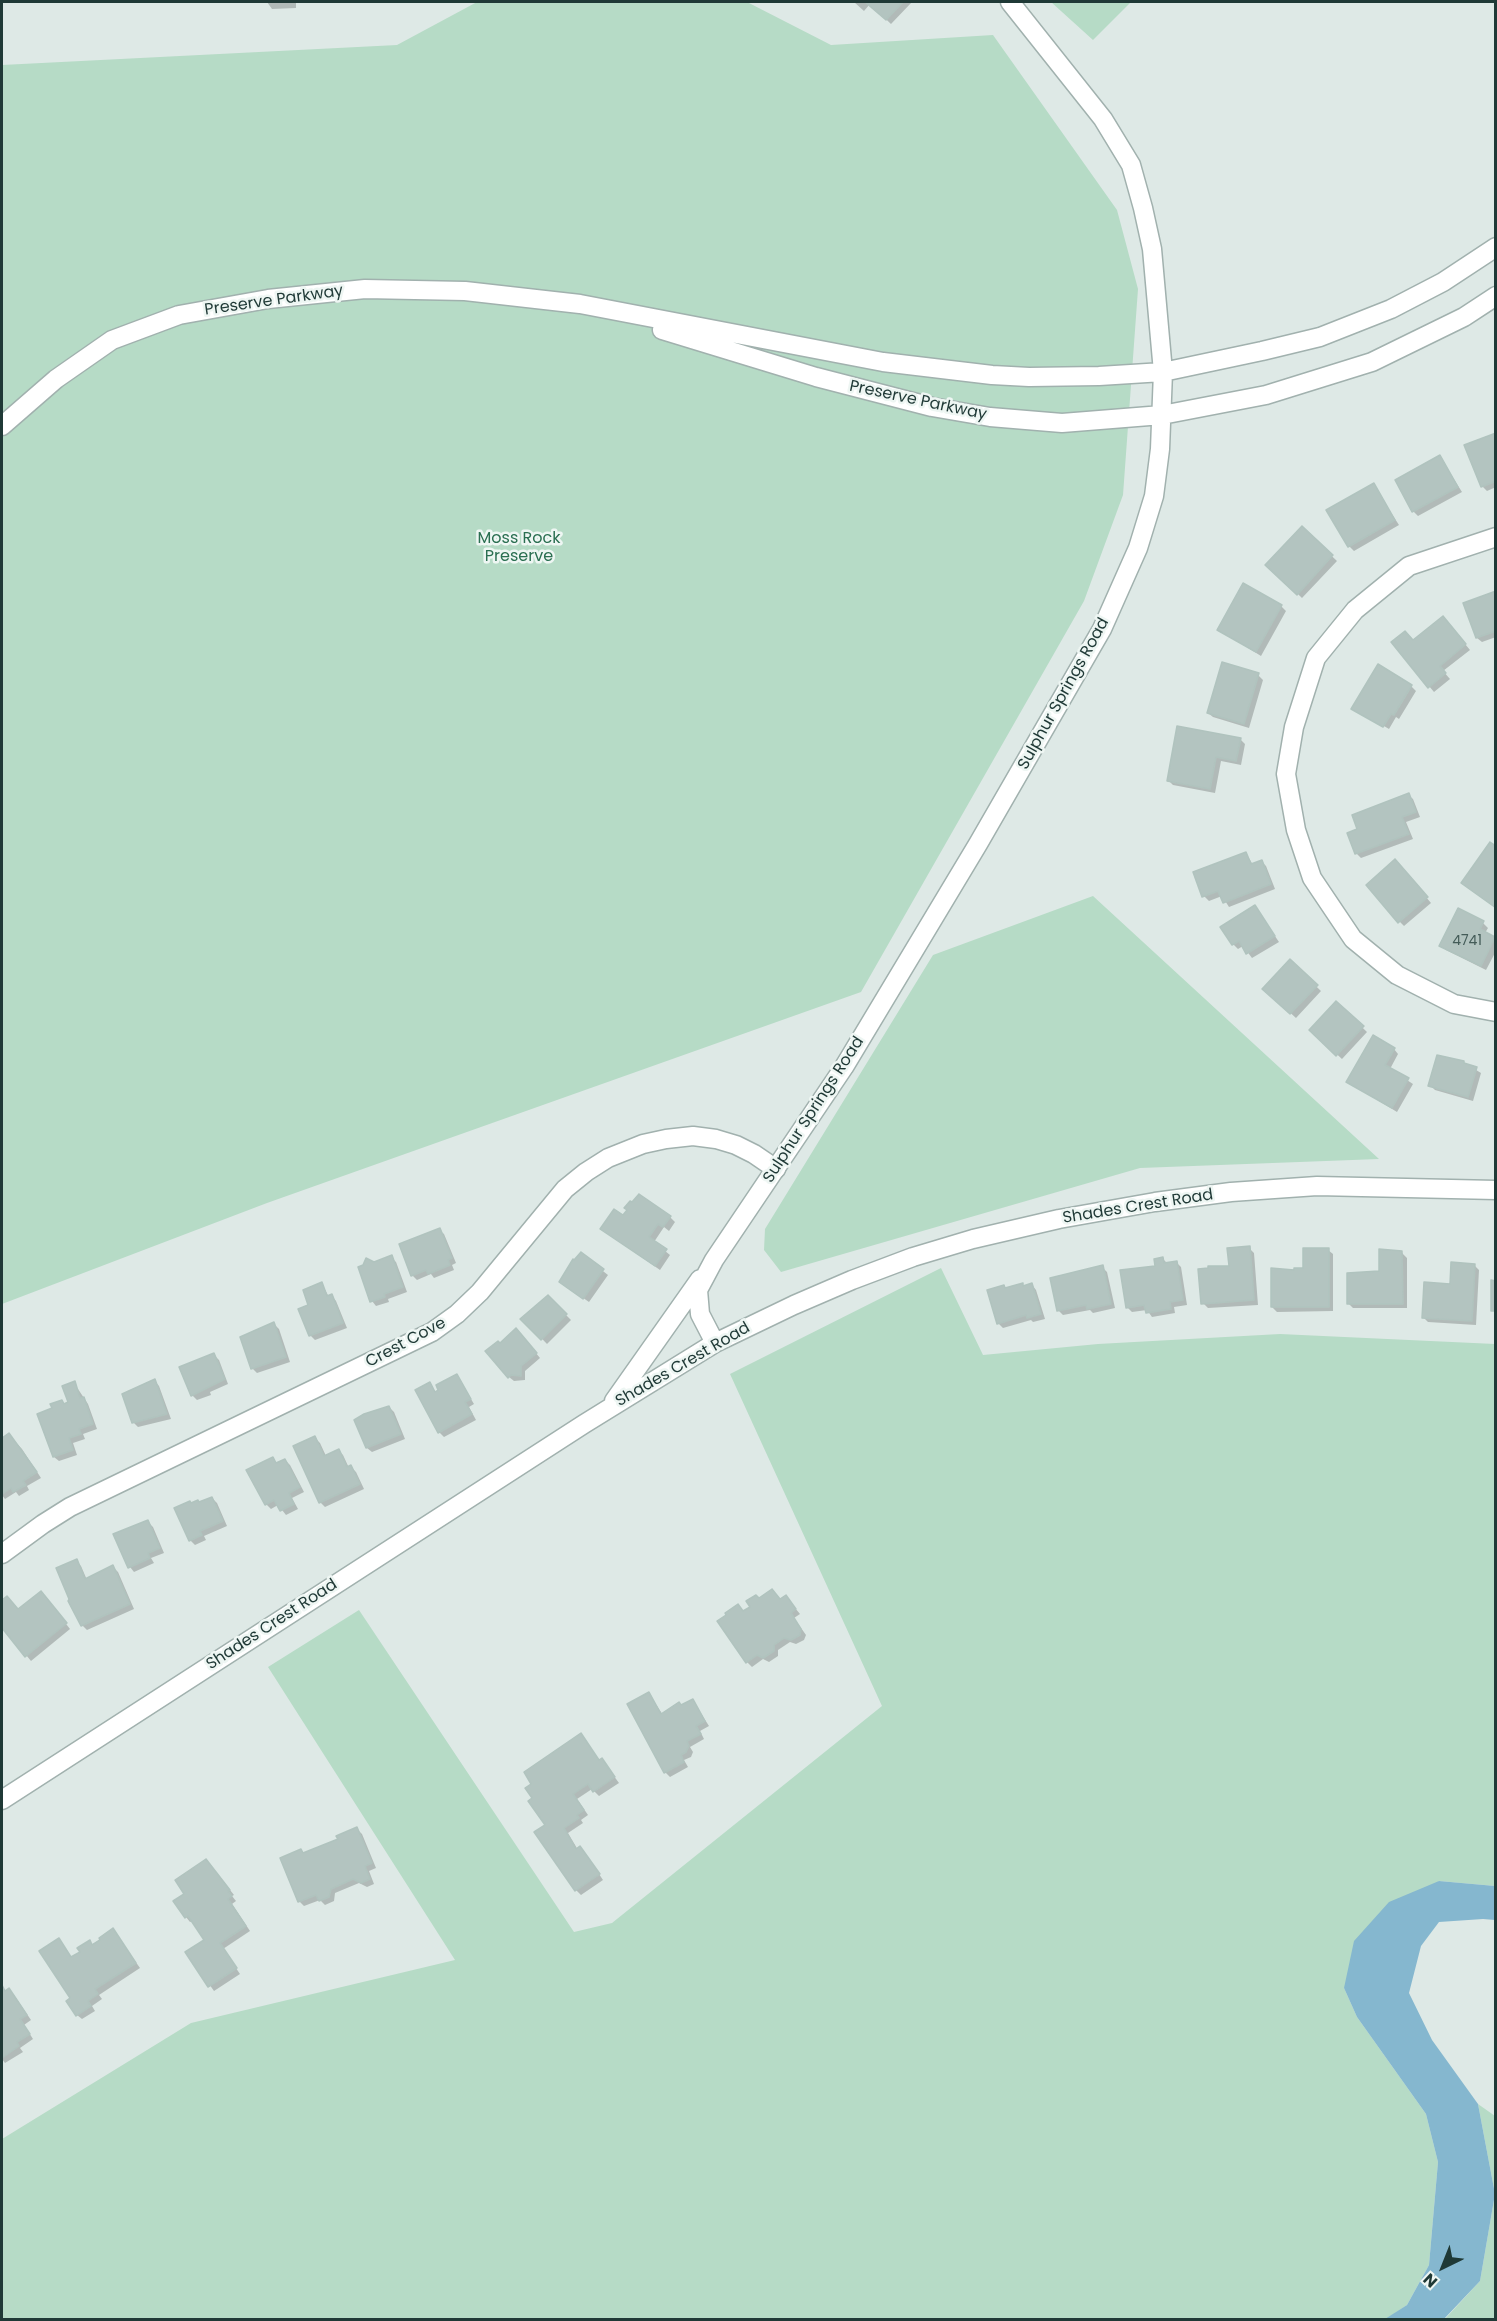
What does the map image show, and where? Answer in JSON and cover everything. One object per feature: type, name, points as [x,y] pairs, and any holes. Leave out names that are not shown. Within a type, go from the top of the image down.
[{"type":"street","name":"Sulphur Springs Road","points":[[715,1343],[700,1314],[698,1290],[714,1260],[844,1067],[1102,629],[1138,548],[1154,496],[1161,449],[1163,372],[1152,249],[1131,165],[1103,119],[1010,2]]},
{"type":"street","name":"Preserve Parkway","points":[[2,426],[56,380],[112,340],[180,315],[268,299],[365,289],[465,291],[580,304],[883,362],[981,374],[1029,377],[1163,372],[1320,337],[1391,309],[1432,287],[1496,247]]},
{"type":"street","name":"Preserve Parkway","points":[[580,304],[816,377],[932,407],[990,417],[1062,423],[1162,416],[1266,395],[1371,362],[1464,317],[1496,296]]},
{"type":"street","points":[[1496,537],[1409,566],[1355,610],[1316,658],[1294,727],[1287,774],[1296,830],[1312,878],[1353,939],[1397,975],[1454,1004],[1496,1012]]},
{"type":"street","name":"Crest Cove","points":[[2,1554],[43,1524],[80,1502],[432,1332],[457,1314],[480,1292],[565,1189],[608,1158],[643,1144],[693,1136],[736,1145],[776,1169]]},
{"type":"street","name":"Shades Crest Road","points":[[2,1800],[609,1409],[715,1343],[794,1305],[913,1257],[973,1239],[1059,1219],[1155,1202],[1231,1192],[1317,1186],[1496,1190]]},
{"type":"street","points":[[609,1409],[714,1260]]},
{"type":"green space","name":"Moss Rock Preserve","points":[[477,2],[747,2],[831,45],[993,35],[1117,210],[1138,289],[1123,495],[1084,601],[861,992],[267,1203],[2,1304],[2,65],[397,45]]},
{"type":"green space","points":[[1051,2],[1131,2],[1093,40]]},
{"type":"green space","points":[[1093,896],[1379,1159],[1140,1168],[781,1272],[764,1250],[765,1229],[933,955]]},
{"type":"green space","points":[[941,1268],[983,1355],[1098,1344],[1280,1334],[1495,1344],[1495,1886],[1439,1881],[1344,1988],[1357,2017],[1426,2114],[1438,2162],[1429,2265],[1407,2305],[1385,2320],[2,2320],[2,2139],[191,2023],[455,1960],[268,1667],[359,1610],[574,1932],[612,1923],[882,1706],[730,1374]]},
{"type":"green space","points":[[1478,2104],[1495,2116],[1495,2194]]},
{"type":"green space","points":[[1495,2194],[1495,2319],[1444,2320],[1480,2281]]},
{"type":"water","points":[[1439,1881],[1495,1886],[1495,1920],[1439,1922],[1421,1946],[1409,1993],[1432,2040],[1478,2104],[1495,2194],[1480,2281],[1444,2319],[1385,2319],[1407,2305],[1429,2265],[1438,2162],[1426,2114],[1357,2017],[1344,1988],[1354,1941],[1389,1902]]},
{"type":"building","points":[[865,2],[903,2],[886,20]]},
{"type":"building","points":[[1496,433],[1496,481],[1481,487],[1464,445]]},
{"type":"building","points":[[1440,455],[1458,487],[1412,512],[1395,480]]},
{"type":"building","points":[[1374,483],[1395,520],[1348,547],[1326,510]]},
{"type":"building","points":[[1302,526],[1333,555],[1297,595],[1265,565]]},
{"type":"building","points":[[1243,583],[1282,605],[1256,652],[1217,630]]},
{"type":"building","points":[[1496,591],[1496,631],[1476,638],[1463,603]]},
{"type":"building","points":[[1443,616],[1466,644],[1440,666],[1446,673],[1428,688],[1391,642],[1405,631],[1413,640]]},
{"type":"building","points":[[1222,662],[1259,673],[1244,724],[1207,713]]},
{"type":"building","points":[[1378,664],[1412,685],[1394,715],[1391,714],[1383,727],[1351,709]]},
{"type":"building","points":[[1177,726],[1241,738],[1236,761],[1216,757],[1210,789],[1167,781]]},
{"type":"building","points":[[1409,793],[1416,812],[1402,817],[1409,834],[1355,854],[1347,833],[1357,829],[1352,815]]},
{"type":"building","points":[[1490,842],[1496,846],[1496,908],[1461,883]]},
{"type":"building","points":[[1246,852],[1251,864],[1262,860],[1271,884],[1223,903],[1218,891],[1202,897],[1193,872]]},
{"type":"building","points":[[1395,859],[1428,897],[1398,923],[1366,885]]},
{"type":"building","points":[[1255,905],[1275,936],[1246,954],[1239,941],[1232,945],[1220,927]]},
{"type":"building","points":[[1458,908],[1484,921],[1480,929],[1495,937],[1481,966],[1439,946]]},
{"type":"building","points":[[1290,959],[1318,985],[1290,1014],[1262,989]]},
{"type":"building","points":[[1336,1001],[1364,1026],[1336,1056],[1309,1030]]},
{"type":"building","points":[[1373,1035],[1395,1048],[1385,1065],[1409,1078],[1392,1108],[1346,1082]]},
{"type":"building","points":[[1437,1055],[1464,1061],[1464,1063],[1477,1067],[1468,1097],[1428,1086]]},
{"type":"building","points":[[639,1194],[671,1216],[663,1227],[658,1224],[649,1237],[667,1249],[655,1266],[600,1229],[614,1209],[623,1215],[627,1210],[624,1208]]},
{"type":"building","points":[[440,1228],[452,1258],[448,1260],[450,1265],[428,1274],[426,1270],[411,1276],[399,1244]]},
{"type":"building","points":[[1250,1246],[1254,1300],[1201,1304],[1198,1269],[1208,1268],[1208,1266],[1229,1266],[1227,1248]]},
{"type":"building","points":[[1303,1248],[1329,1248],[1329,1307],[1271,1307],[1271,1268],[1294,1270],[1294,1268],[1303,1268]]},
{"type":"building","points":[[1379,1249],[1402,1251],[1403,1304],[1347,1304],[1347,1273],[1379,1271]]},
{"type":"building","points":[[581,1252],[604,1269],[583,1299],[559,1282],[573,1259]]},
{"type":"building","points":[[392,1255],[403,1287],[370,1302],[358,1267],[363,1265],[366,1258],[374,1262]]},
{"type":"building","points":[[1163,1257],[1164,1263],[1177,1261],[1183,1300],[1170,1302],[1171,1309],[1146,1313],[1144,1305],[1126,1308],[1120,1270],[1155,1266],[1154,1259]]},
{"type":"building","points":[[1451,1262],[1475,1264],[1472,1321],[1422,1318],[1424,1282],[1450,1284]]},
{"type":"building","points":[[1103,1265],[1111,1304],[1087,1309],[1086,1305],[1057,1311],[1050,1278]]},
{"type":"building","points":[[1491,1280],[1496,1281],[1496,1320],[1495,1311],[1491,1311]]},
{"type":"building","points":[[322,1282],[327,1296],[332,1294],[343,1323],[309,1336],[298,1309],[308,1305],[303,1290]]},
{"type":"building","points":[[1023,1283],[1023,1286],[1032,1283],[1041,1314],[1027,1318],[1026,1315],[997,1324],[987,1290]]},
{"type":"building","points":[[548,1295],[567,1314],[541,1340],[520,1319]]},
{"type":"building","points":[[274,1322],[286,1357],[251,1369],[240,1337]]},
{"type":"building","points":[[516,1328],[537,1353],[521,1366],[521,1376],[511,1375],[508,1378],[485,1351],[498,1341],[500,1343]]},
{"type":"building","points":[[214,1353],[225,1379],[191,1396],[179,1367]]},
{"type":"building","points":[[457,1374],[471,1399],[465,1402],[472,1414],[438,1433],[415,1390],[430,1382],[435,1392],[438,1390],[436,1385]]},
{"type":"building","points":[[155,1379],[167,1414],[132,1423],[122,1394]]},
{"type":"building","points":[[75,1381],[80,1398],[84,1397],[93,1424],[79,1429],[81,1434],[69,1438],[73,1450],[53,1457],[37,1414],[52,1408],[50,1404],[62,1400],[64,1404],[68,1402],[62,1386]]},
{"type":"building","points":[[389,1406],[401,1434],[366,1448],[354,1420],[364,1414]]},
{"type":"building","points":[[9,1433],[37,1472],[23,1481],[26,1485],[13,1492],[11,1488],[2,1494],[2,1438]]},
{"type":"building","points":[[315,1436],[324,1456],[339,1449],[347,1467],[351,1465],[360,1484],[319,1503],[293,1446]]},
{"type":"building","points":[[273,1457],[276,1463],[285,1459],[300,1487],[289,1493],[294,1504],[280,1511],[274,1500],[265,1505],[246,1470]]},
{"type":"building","points":[[212,1497],[223,1521],[200,1531],[202,1535],[189,1541],[174,1508],[190,1501],[191,1503],[198,1500],[199,1502]]},
{"type":"building","points":[[148,1520],[160,1548],[148,1553],[150,1558],[128,1568],[113,1534]]},
{"type":"building","points":[[77,1559],[85,1579],[113,1565],[130,1604],[81,1626],[68,1601],[56,1568]]},
{"type":"building","points":[[772,1589],[780,1599],[786,1595],[796,1609],[791,1613],[801,1629],[800,1635],[791,1640],[784,1638],[774,1645],[774,1651],[763,1658],[757,1655],[746,1663],[717,1621],[738,1604],[743,1611],[750,1607],[746,1601],[756,1595],[759,1598]]},
{"type":"building","points":[[41,1591],[67,1623],[25,1657],[2,1628],[2,1600],[7,1596],[18,1609]]},
{"type":"building","points":[[649,1692],[661,1714],[679,1702],[681,1705],[693,1699],[705,1721],[696,1726],[701,1734],[687,1741],[689,1746],[681,1755],[684,1762],[664,1773],[627,1704]]},
{"type":"building","points":[[581,1733],[599,1760],[602,1758],[615,1777],[593,1792],[588,1784],[573,1794],[584,1810],[577,1815],[579,1818],[564,1828],[576,1849],[580,1846],[600,1874],[575,1891],[534,1832],[545,1825],[528,1801],[532,1798],[525,1788],[531,1784],[524,1772]]},
{"type":"building","points":[[357,1827],[372,1863],[365,1866],[370,1879],[361,1883],[353,1879],[331,1889],[329,1897],[319,1901],[316,1895],[298,1902],[280,1858],[301,1849],[303,1853],[338,1839],[336,1836]]},
{"type":"building","points":[[206,1859],[230,1890],[228,1891],[232,1896],[228,1899],[246,1926],[220,1943],[237,1968],[208,1987],[185,1952],[204,1940],[188,1916],[185,1918],[173,1901],[184,1894],[175,1880]]},
{"type":"building","points":[[113,1928],[136,1963],[95,1989],[98,1994],[88,2001],[91,2006],[76,2016],[66,2001],[70,1998],[39,1951],[59,1938],[71,1957],[80,1952],[77,1948],[90,1940],[92,1945]]},
{"type":"building","points":[[2,1985],[5,1991],[9,1988],[27,2015],[20,2019],[30,2034],[17,2042],[19,2046],[2,2058]]}]
